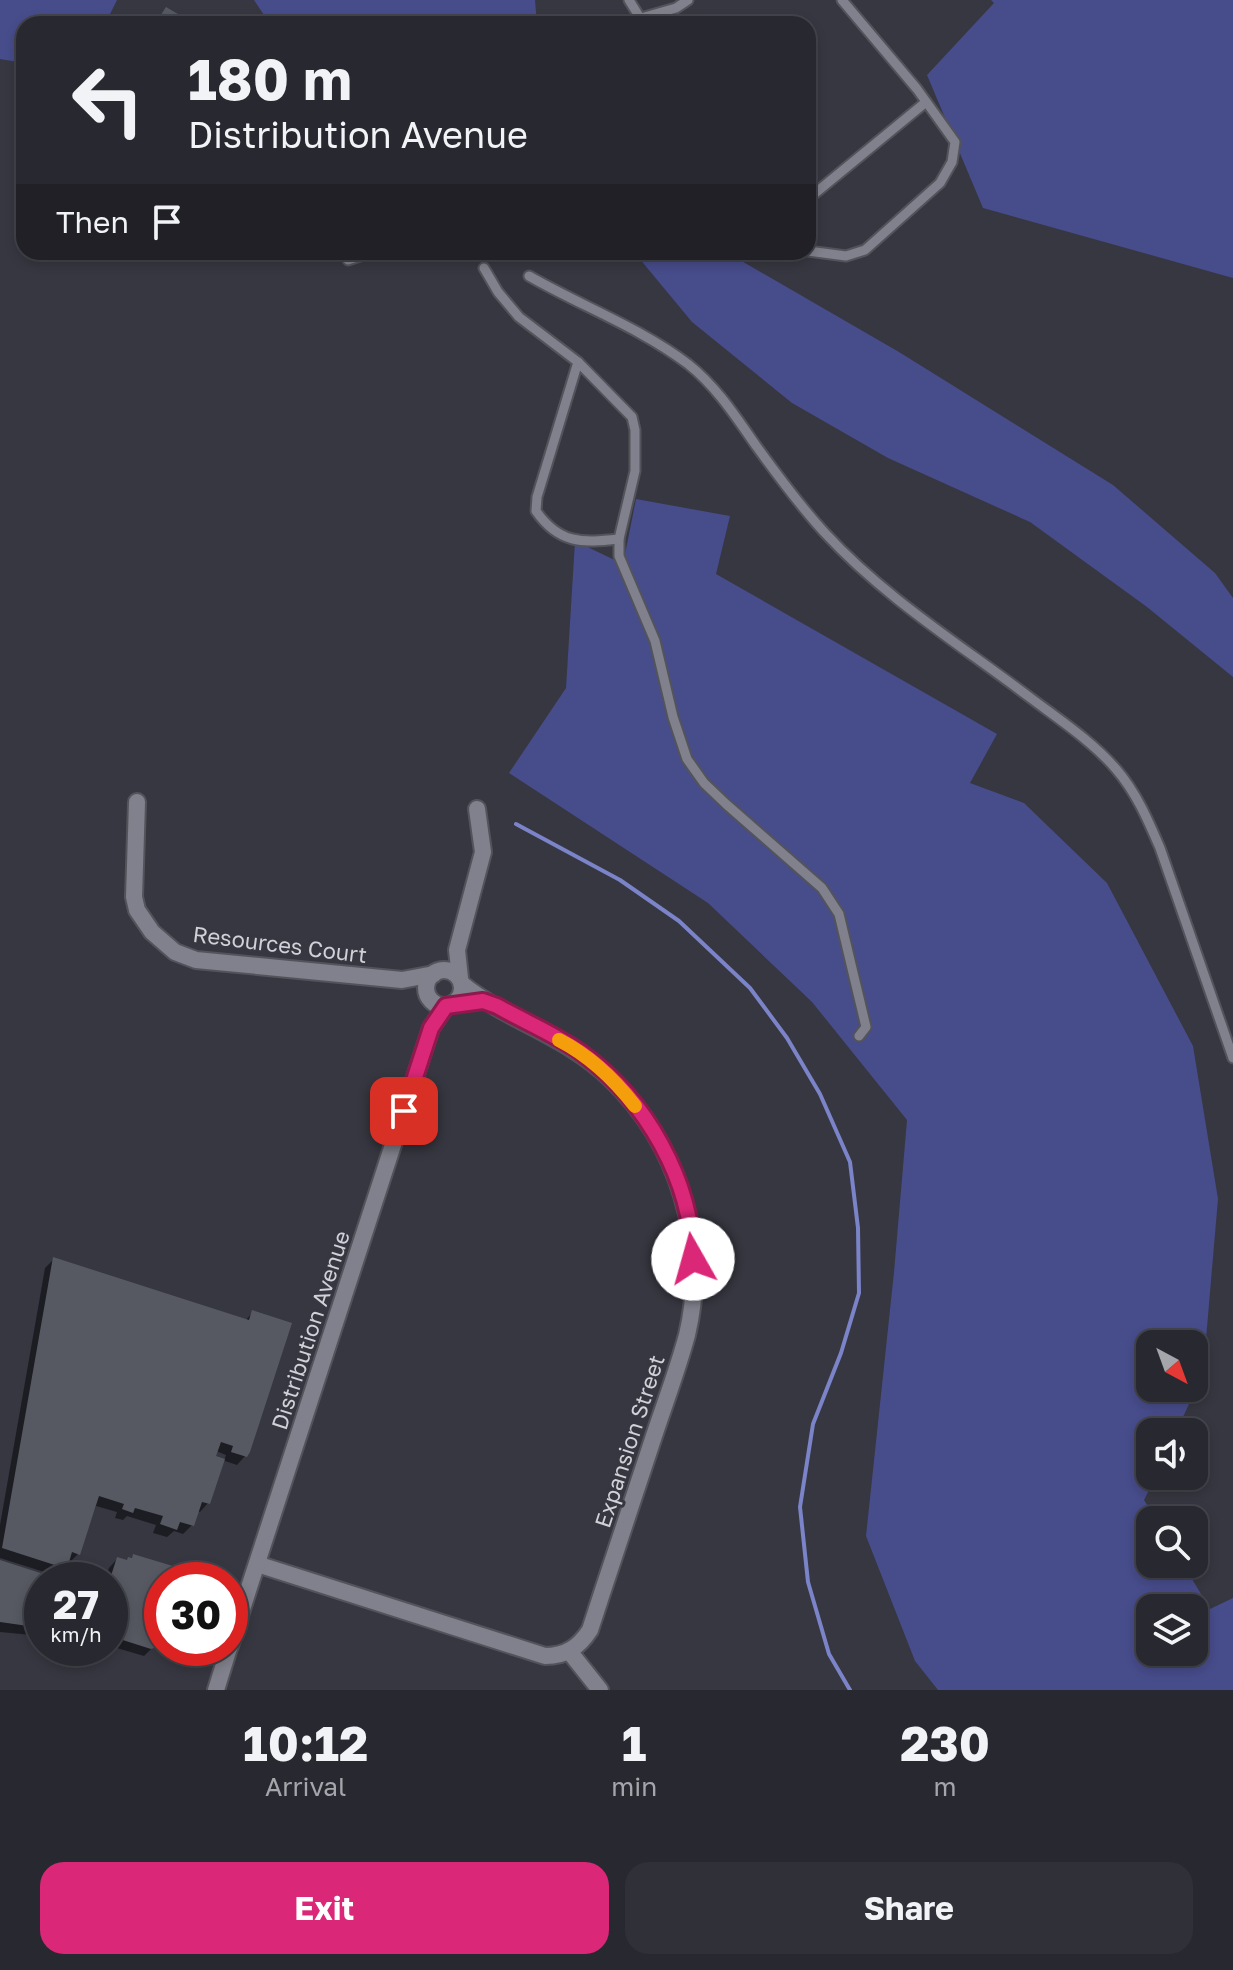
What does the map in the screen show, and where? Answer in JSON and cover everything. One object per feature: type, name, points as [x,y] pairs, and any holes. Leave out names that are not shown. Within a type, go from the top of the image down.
[{"type":"street","name":"Resources Court","points":[[137,802],[134,897],[144,921],[169,948],[183,956],[207,962],[402,980]]},
{"type":"street","points":[[439,1002],[460,996],[457,950],[483,852],[477,809]]},
{"type":"street","points":[[439,1002],[427,984],[457,950]]},
{"type":"street","points":[[402,980],[451,971],[461,981]]},
{"type":"street","points":[[402,980],[439,1002],[483,1001]]},
{"type":"street","name":"Expansion Street","points":[[461,981],[483,1001],[583,1054],[626,1094],[655,1134],[671,1166],[683,1195],[692,1236],[693,1278],[687,1334],[590,1630],[581,1643],[569,1651]]},
{"type":"street","name":"Distribution Avenue","points":[[248,1592],[439,1002]]},
{"type":"street","points":[[257,1564],[536,1654],[552,1656],[569,1651],[600,1690]]},
{"type":"street","name":"Distribution Avenue","points":[[216,1690],[224,1666]]},
{"type":"lane","points":[[655,16],[688,0]]},
{"type":"lane","points":[[816,252],[846,256],[865,250],[940,183],[952,162],[955,142],[842,0]]},
{"type":"lane","points":[[816,192],[926,102]]},
{"type":"lane","points":[[484,268],[498,292],[519,317],[578,362],[632,417],[635,471],[619,539],[619,556],[655,641],[673,717],[687,759],[704,783],[822,888],[839,914],[866,1027],[859,1036]]},
{"type":"lane","points":[[529,276],[667,349],[690,366],[718,391],[810,516],[877,583],[1056,717],[1114,767],[1147,815],[1233,1058]]},
{"type":"lane","points":[[578,362],[537,497],[536,511],[544,523],[565,538],[595,541],[619,539]]},
{"type":"shaded area","points":[[0,0],[117,0],[109,16],[16,16],[16,62],[0,59]]},
{"type":"shaded area","points":[[254,0],[535,0],[536,16],[265,16]]},
{"type":"shaded area","points":[[991,0],[1233,0],[1233,278],[983,208],[927,75],[994,3]]},
{"type":"shaded area","points":[[641,260],[740,260],[899,352],[1113,485],[1215,573],[1233,598],[1233,677],[1147,607],[1030,522],[888,458],[792,403],[692,322]]},
{"type":"shaded area","points":[[636,499],[730,516],[716,574],[997,734],[970,783],[1024,803],[1107,883],[1193,1046],[1218,1199],[1207,1330],[1136,1330],[1136,1402],[1190,1402],[1183,1418],[1136,1418],[1136,1490],[1149,1490],[1144,1500],[1148,1506],[1136,1506],[1136,1578],[1191,1578],[1201,1594],[1136,1594],[1136,1666],[1208,1666],[1208,1606],[1210,1609],[1233,1598],[1233,1690],[938,1690],[915,1661],[866,1536],[907,1120],[812,1002],[708,903],[509,773],[566,688],[575,541],[623,564]]},
{"type":"building","points":[[166,7],[181,16],[160,16]]},
{"type":"building","points":[[53,1257],[249,1320],[252,1310],[292,1323],[250,1452],[247,1457],[231,1452],[233,1446],[221,1442],[216,1456],[225,1459],[210,1504],[202,1502],[194,1526],[180,1522],[177,1530],[160,1524],[163,1516],[135,1508],[133,1513],[122,1509],[124,1504],[99,1496],[80,1555],[72,1552],[69,1562],[45,1562],[2,1548]]},
{"type":"building","points":[[133,1554],[159,1562],[144,1562],[144,1647],[128,1642],[128,1562],[115,1562],[117,1557],[132,1558]]},
{"type":"building","points":[[0,1560],[24,1568],[24,1625],[0,1622]]},
{"type":"waterway","points":[[516,824],[620,880],[679,921],[750,988],[787,1038],[820,1094],[850,1162],[858,1228],[859,1293],[841,1353],[813,1424],[800,1507],[808,1582],[829,1654],[850,1690]]},
{"type":"slow traffic","points":[[559,1040],[583,1054],[612,1079],[635,1106]]},
{"type":"route","points":[[404,1111],[431,1028],[446,1006],[483,1001],[497,1006],[583,1054],[612,1079],[644,1116],[664,1151],[683,1195],[692,1236],[693,1259]]}]
